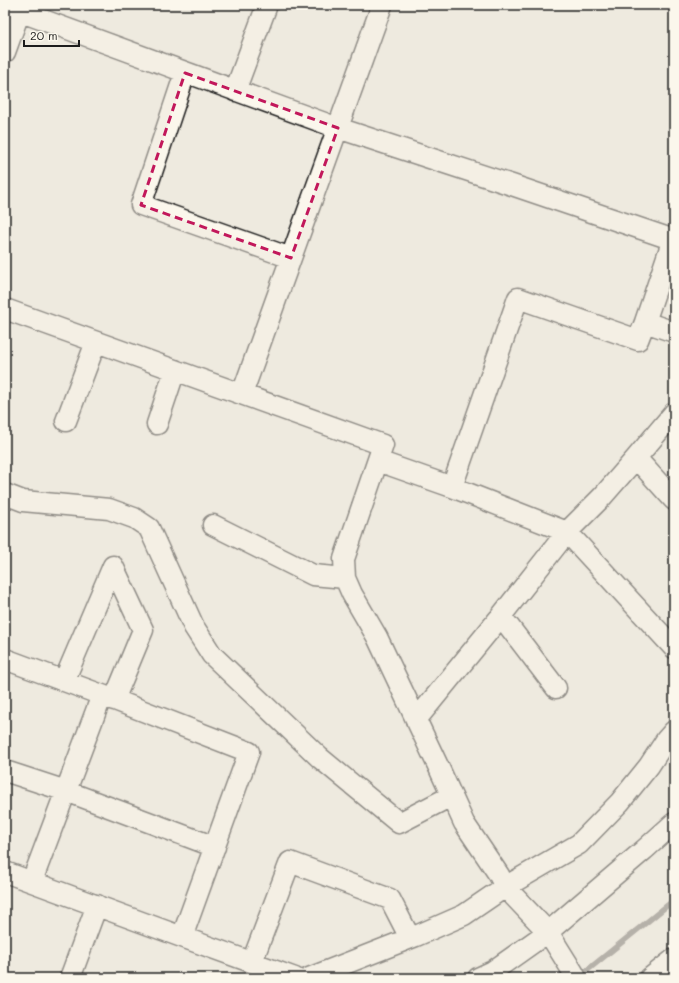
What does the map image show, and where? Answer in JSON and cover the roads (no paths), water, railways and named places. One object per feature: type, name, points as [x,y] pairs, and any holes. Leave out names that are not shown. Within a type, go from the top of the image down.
[{"type":"street","points":[[235,91],[267,5]]},
{"type":"street","points":[[242,394],[382,5]]},
{"type":"street","points":[[5,52],[15,7],[185,73],[338,128],[673,240],[638,340],[518,298],[452,486]]},
{"type":"street","points":[[185,73],[141,205],[291,258]]},
{"type":"street","points":[[5,309],[383,445],[344,559],[345,578],[352,594],[377,637],[464,823],[499,875],[505,887],[548,932],[575,975]]},
{"type":"street","points":[[645,322],[674,332]]},
{"type":"street","points":[[66,422],[96,342]]},
{"type":"street","points":[[157,424],[175,370]]},
{"type":"street","points":[[416,720],[567,532],[602,497],[674,413]]},
{"type":"street","points":[[636,458],[674,500]]},
{"type":"street","points":[[378,461],[452,486],[567,532],[674,648]]},
{"type":"street","points":[[5,494],[23,501],[109,509],[134,518],[149,528],[194,627],[212,655],[320,758],[399,823],[452,796]]},
{"type":"street","points":[[213,525],[313,576],[345,578]]},
{"type":"street","points":[[32,881],[66,791],[108,698],[143,630],[113,566],[64,681]]},
{"type":"street","points":[[501,616],[556,688]]},
{"type":"street","points":[[5,659],[249,752],[182,937]]},
{"type":"street","points":[[309,978],[464,916],[505,887],[579,844],[620,802],[649,766],[666,740],[674,731]]},
{"type":"street","points":[[5,771],[66,791],[215,847]]},
{"type":"street","points":[[478,978],[493,971],[548,932],[674,823]]},
{"type":"street","points":[[252,962],[290,862],[390,899],[410,938]]},
{"type":"street","points":[[5,872],[295,978]]},
{"type":"street","points":[[70,978],[97,905]]},
{"type":"street","points":[[650,978],[674,959]]},
{"type":"waterway","points":[[579,977],[674,900]]}]
